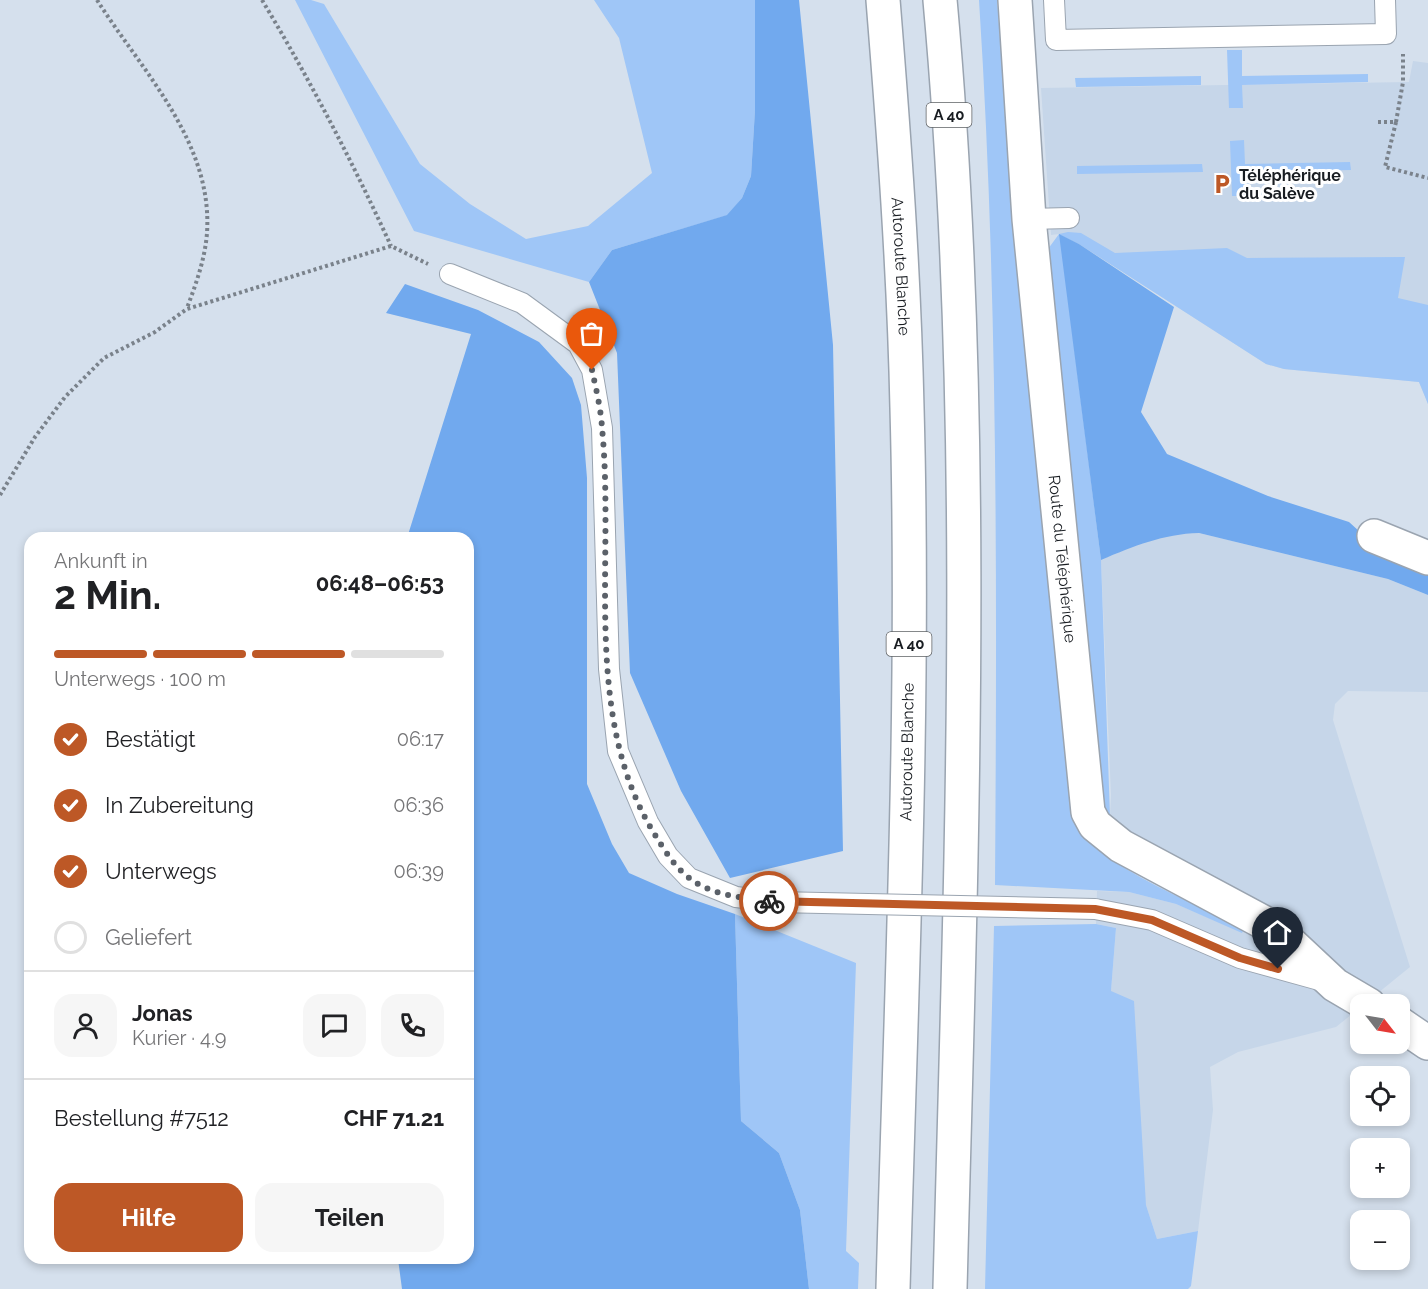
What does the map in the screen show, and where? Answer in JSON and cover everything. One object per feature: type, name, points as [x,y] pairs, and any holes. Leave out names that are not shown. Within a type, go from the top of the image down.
[{"type":"main road","name":"Autoroute Blanche","points":[[882,0],[902,259],[908,407],[909,568],[893,1289]]},
{"type":"main road","name":"A 40","points":[[940,0],[957,231],[965,556],[964,734],[950,1289]]},
{"type":"main road","name":"Route du Téléphérique","points":[[1015,0],[1029,219],[1088,812],[1095,825],[1120,846],[1274,928],[1335,984],[1351,994]]},
{"type":"main road","points":[[1374,536],[1428,558]]},
{"type":"main road","points":[[1410,1031],[1428,1043]]},
{"type":"lane","points":[[1054,0],[1056,40],[1386,34],[1385,0]]},
{"type":"lane","points":[[1029,219],[1069,218]]},
{"type":"lane","points":[[450,274],[522,303],[578,344],[592,370],[602,428],[609,669],[618,751],[648,822],[668,856],[688,878],[736,897],[776,902],[1095,909],[1152,920],[1240,958],[1335,984]]},
{"type":"path","points":[[97,0],[169,105],[188,139],[201,178],[207,216],[207,234],[200,271],[187,309]]},
{"type":"path","points":[[262,0],[348,153],[391,246],[450,274]]},
{"type":"path","points":[[1386,34],[1403,34],[1403,82],[1385,167],[1428,178]]},
{"type":"path","points":[[1378,122],[1396,122]]},
{"type":"path","points":[[0,495],[35,437],[84,375],[104,358],[155,332],[187,309],[391,246]]},
{"type":"shaded area","points":[[295,0],[311,0],[324,4],[420,164],[470,204],[526,239],[588,226],[652,173],[619,38],[594,0],[755,0],[755,110],[751,176],[742,198],[728,215],[612,250],[589,282],[414,231]]},
{"type":"shaded area","points":[[755,0],[799,0],[833,345],[843,851],[730,878],[681,791],[630,673],[617,353],[589,282],[612,250],[727,215],[742,198],[751,176],[755,110]]},
{"type":"shaded area","points":[[979,0],[997,0],[1014,213],[1077,826],[1107,856],[1153,884],[1244,928],[1242,933],[1176,904],[1129,892],[995,885],[995,442],[990,221]]},
{"type":"shaded area","points":[[1227,50],[1242,50],[1242,76],[1368,74],[1368,82],[1242,85],[1243,108],[1229,108]]},
{"type":"shaded area","points":[[1413,61],[1428,63],[1428,404],[1419,382],[1284,369],[1266,364],[1079,244],[1059,234],[1051,235],[1041,88],[1409,82]]},
{"type":"shaded area","points":[[1201,76],[1201,85],[1076,87],[1075,78]]},
{"type":"shaded area","points":[[1244,140],[1245,164],[1350,162],[1351,170],[1245,172],[1245,196],[1232,196],[1230,141]]},
{"type":"shaded area","points":[[1202,164],[1203,172],[1077,174],[1077,166]]},
{"type":"shaded area","points":[[1081,233],[1115,253],[1227,248],[1247,258],[1405,257],[1398,298],[1428,305],[1428,404],[1419,382],[1284,369],[1266,364],[1079,244],[1060,235],[1101,560],[1110,816],[1105,809],[1100,786],[1048,249],[1059,234]]},
{"type":"shaded area","points":[[1059,234],[1079,244],[1174,307],[1141,412],[1167,454],[1268,496],[1349,522],[1391,560],[1428,575],[1428,595],[1388,579],[1199,533],[1161,538],[1101,560]]},
{"type":"shaded area","points":[[405,284],[478,310],[539,342],[572,378],[581,405],[587,478],[587,784],[612,844],[629,873],[677,894],[735,914],[741,1121],[779,1153],[800,1210],[809,1289],[402,1289],[399,1264],[474,1264],[474,532],[409,532],[471,334],[386,313]]},
{"type":"shaded area","points":[[1173,533],[1199,533],[1388,579],[1428,595],[1428,692],[1348,691],[1335,704],[1333,720],[1410,967],[1377,994],[1350,994],[1350,1016],[1336,1027],[1238,1052],[1210,1067],[1213,1110],[1198,1231],[1157,1239],[1146,1205],[1111,991],[1116,928],[1096,924],[1097,891],[1129,892],[1176,904],[1242,932],[1244,928],[1108,860],[1111,795],[1101,560],[1143,542]]},
{"type":"shaded area","points":[[735,914],[856,963],[846,1251],[859,1263],[858,1289],[809,1289],[800,1210],[779,1153],[741,1121]]},
{"type":"shaded area","points":[[1096,924],[1116,928],[1111,991],[1134,1001],[1146,1205],[1157,1239],[1198,1231],[1191,1286],[1188,1289],[985,1289],[994,926]]},
{"type":"way so far","points":[[592,370],[602,428],[609,669],[618,751],[648,822],[668,856],[688,878],[736,897],[769,901]]},
{"type":"place","name":"Téléphérique du Salève","points":[[1222,184]]},
{"type":"route","points":[[769,901],[1095,909],[1152,920],[1240,958],[1278,969]]}]
